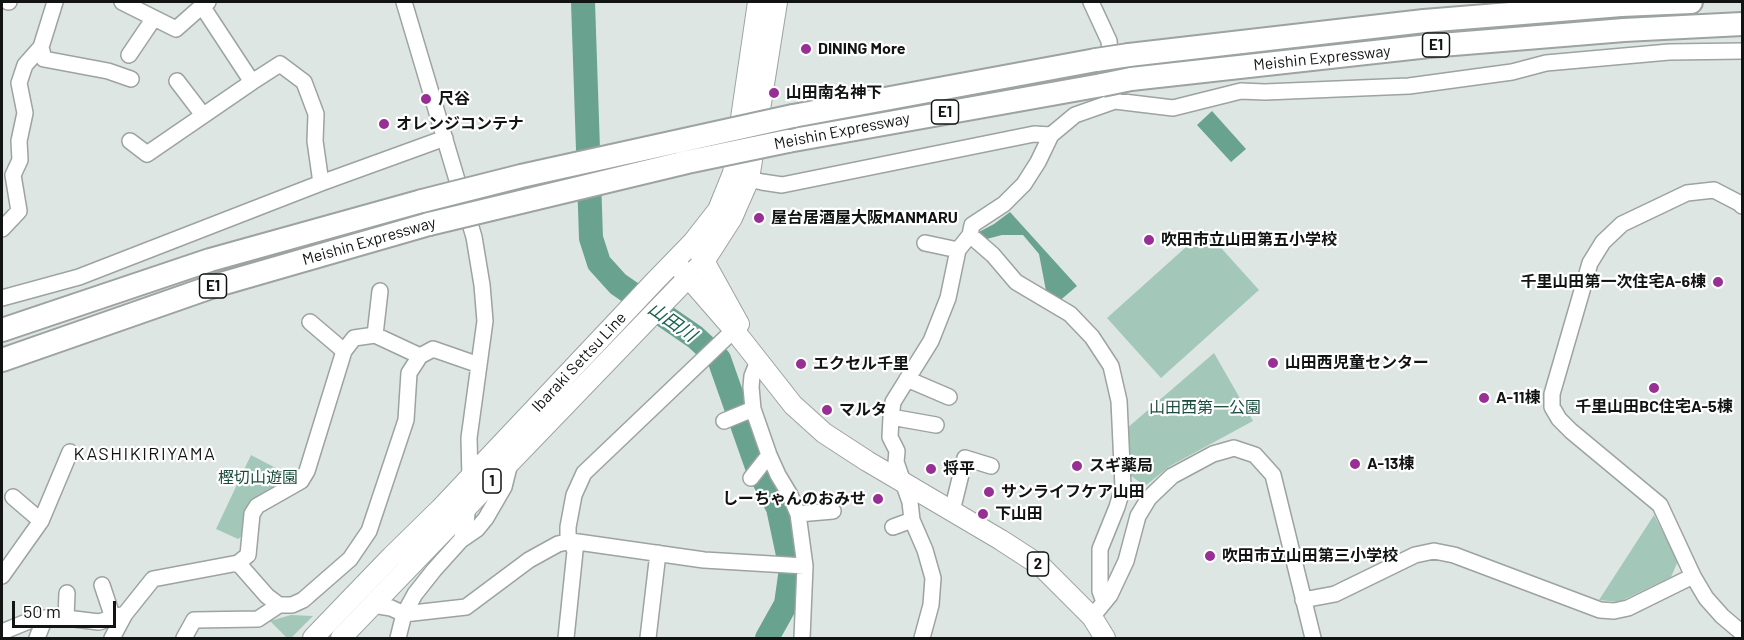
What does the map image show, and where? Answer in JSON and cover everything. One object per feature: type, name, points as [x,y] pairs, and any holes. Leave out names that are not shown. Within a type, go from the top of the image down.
[{"type":"highway","name":"Meishin Expressway","points":[[2,330],[210,260],[422,201],[521,176],[794,116],[1129,55],[1424,21],[1620,5],[1691,2]]},
{"type":"highway","name":"Meishin Expressway","points":[[2,360],[214,286],[429,224],[687,162],[788,141],[1108,93],[1131,79],[1429,46],[1624,30],[1743,24]]},
{"type":"main road","name":"Ibaraki Settsu Line","points":[[313,639],[470,478],[693,242],[718,210],[733,173],[758,2]]},
{"type":"main road","name":"Ibaraki Settsu Line","points":[[341,639],[705,260],[732,218],[749,179],[777,2]]},
{"type":"main road","name":"2","points":[[693,242],[705,260],[758,361],[793,405],[824,433],[1041,566],[1098,610],[1105,639]]},
{"type":"main road","name":"2","points":[[674,262],[689,276],[728,337],[758,361]]},
{"type":"street","points":[[2,229],[20,211],[13,175],[20,160],[19,141],[25,113],[19,83],[25,65],[41,47],[55,2]]},
{"type":"street","points":[[122,2],[176,29],[205,4],[252,82]]},
{"type":"street","points":[[404,2],[474,237],[482,285],[485,321],[469,438],[470,478],[466,525],[461,540]]},
{"type":"street","points":[[1091,2],[1109,40],[1108,93]]},
{"type":"street","points":[[129,55],[154,18]]},
{"type":"street","points":[[41,47],[44,59],[108,71],[131,79]]},
{"type":"street","points":[[922,639],[931,605],[933,578],[926,550],[912,520],[910,502],[896,462],[897,451],[890,437],[893,402],[932,340],[948,298],[958,250],[970,235],[972,225],[1004,204],[1024,184],[1051,135],[1075,115],[1108,93],[1173,108],[1241,91],[1409,86],[1512,72],[1546,63],[1669,52],[1743,51]]},
{"type":"street","points":[[130,141],[147,154],[280,64],[304,82],[316,114],[315,141],[321,183]]},
{"type":"street","points":[[177,81],[203,115]]},
{"type":"street","points":[[749,179],[782,185],[1034,134],[1051,135]]},
{"type":"street","points":[[2,298],[80,277],[321,183],[445,138]]},
{"type":"street","points":[[1743,206],[1713,190],[1687,193],[1622,224],[1603,242],[1590,263],[1552,394],[1552,407],[1559,419],[1660,505],[1693,576],[1711,604],[1743,633]]},
{"type":"street","points":[[970,235],[993,255],[1016,282],[1070,314],[1092,337],[1112,366],[1119,401],[1123,487],[1100,549],[1098,610]]},
{"type":"street","points":[[926,243],[958,250]]},
{"type":"street","points":[[375,335],[380,291]]},
{"type":"street","points":[[310,322],[344,351]]},
{"type":"street","points":[[112,639],[119,616],[153,579],[238,563],[248,555],[252,514],[257,506],[301,481],[308,471],[344,351],[354,338],[375,335],[420,356]]},
{"type":"street","points":[[566,639],[575,551],[568,535],[568,527],[574,495],[584,472],[728,337]]},
{"type":"street","points":[[184,639],[194,620],[258,619],[279,605],[292,605],[303,600],[350,559],[369,531],[406,420],[409,373],[420,356],[433,349],[479,365]]},
{"type":"street","points":[[758,361],[752,376],[753,410],[769,455],[798,514],[805,566],[802,639]]},
{"type":"street","points":[[907,380],[949,398]]},
{"type":"street","points":[[724,421],[753,410]]},
{"type":"street","points":[[891,417],[936,425]]},
{"type":"street","points":[[1098,610],[1110,595],[1125,561],[1138,516],[1149,498],[1172,476],[1212,454],[1234,448],[1255,455],[1273,475],[1313,639]]},
{"type":"street","points":[[2,576],[42,520],[70,452]]},
{"type":"street","points":[[751,478],[769,455]]},
{"type":"street","points":[[952,511],[964,458],[990,466]]},
{"type":"street","points":[[398,639],[404,614],[415,594],[461,540],[477,529],[486,518],[504,487],[510,463]]},
{"type":"street","points":[[13,497],[42,520]]},
{"type":"street","points":[[798,514],[833,511]]},
{"type":"street","points":[[893,527],[912,520]]},
{"type":"street","points":[[373,605],[391,608],[404,614],[466,607],[529,560],[558,544],[572,541],[704,560],[805,566]]},
{"type":"street","points":[[1303,600],[1335,594],[1415,555],[1434,551],[1454,555],[1600,610],[1614,611],[1628,608],[1693,576]]},
{"type":"street","points":[[648,639],[644,612],[658,553]]},
{"type":"street","points":[[238,563],[267,596],[279,605]]},
{"type":"street","points":[[102,585],[119,616]]},
{"type":"street","points":[[66,618],[67,593]]},
{"type":"street","points":[[2,632],[29,621],[45,618],[99,622],[119,616]]},
{"type":"street","points":[[37,639],[45,618]]},
{"type":"green space","points":[[1205,230],[1259,290],[1161,378],[1107,318]]},
{"type":"green space","name":"山田西第一公園","points":[[1214,353],[1253,421],[1170,466],[1145,486],[1130,475],[1126,429]]},
{"type":"green space","name":"樫切山遊園","points":[[251,455],[291,476],[250,502],[244,513],[242,536],[238,539],[216,529]]},
{"type":"green space","points":[[1654,515],[1678,561],[1671,577],[1619,602],[1599,600]]},
{"type":"green space","points":[[291,615],[313,616],[291,638],[287,638],[270,621]]},
{"type":"shaded area","points":[[1212,111],[1246,149],[1231,162],[1197,125]]},
{"type":"shaded area","points":[[1010,212],[1077,286],[1057,303],[1047,296],[1039,254],[1023,235],[1002,235],[983,240],[977,233]]},
{"type":"waterway","name":"山田川","points":[[583,2],[591,238],[599,263],[618,284],[695,337],[719,359],[757,467],[778,508],[791,569],[786,604],[767,638]]},
{"type":"place","name":"DINING More","points":[[806,49]]},
{"type":"place","name":"山田南名神下","points":[[774,93]]},
{"type":"place","name":"尺谷","points":[[426,99]]},
{"type":"place","name":"オレンジコンテナ","points":[[384,124]]},
{"type":"place","name":"屋台居酒屋大阪MANMARU","points":[[759,218]]},
{"type":"place","name":"吹田市立山田第五小学校","points":[[1149,240]]},
{"type":"place","name":"千里山田第一次住宅A-6棟","points":[[1718,282]]},
{"type":"place","name":"山田西児童センター","points":[[1273,363]]},
{"type":"place","name":"エクセル千里","points":[[801,364]]},
{"type":"place","name":"千里山田BC住宅A-5棟","points":[[1654,388]]},
{"type":"place","name":"A-11棟","points":[[1484,398]]},
{"type":"place","name":"マルタ","points":[[827,410]]},
{"type":"place","name":"A-13棟","points":[[1355,464]]},
{"type":"place","name":"スギ薬局","points":[[1077,466]]},
{"type":"place","name":"将平","points":[[931,469]]},
{"type":"place","name":"サンライフケア山田","points":[[989,492]]},
{"type":"place","name":"しーちゃんのおみせ","points":[[878,499]]},
{"type":"place","name":"下山田","points":[[983,514]]},
{"type":"place","name":"吹田市立山田第三小学校","points":[[1210,556]]},
{"type":"district","name":"KASHIKIRIYAMA","points":[[145,454]]}]
